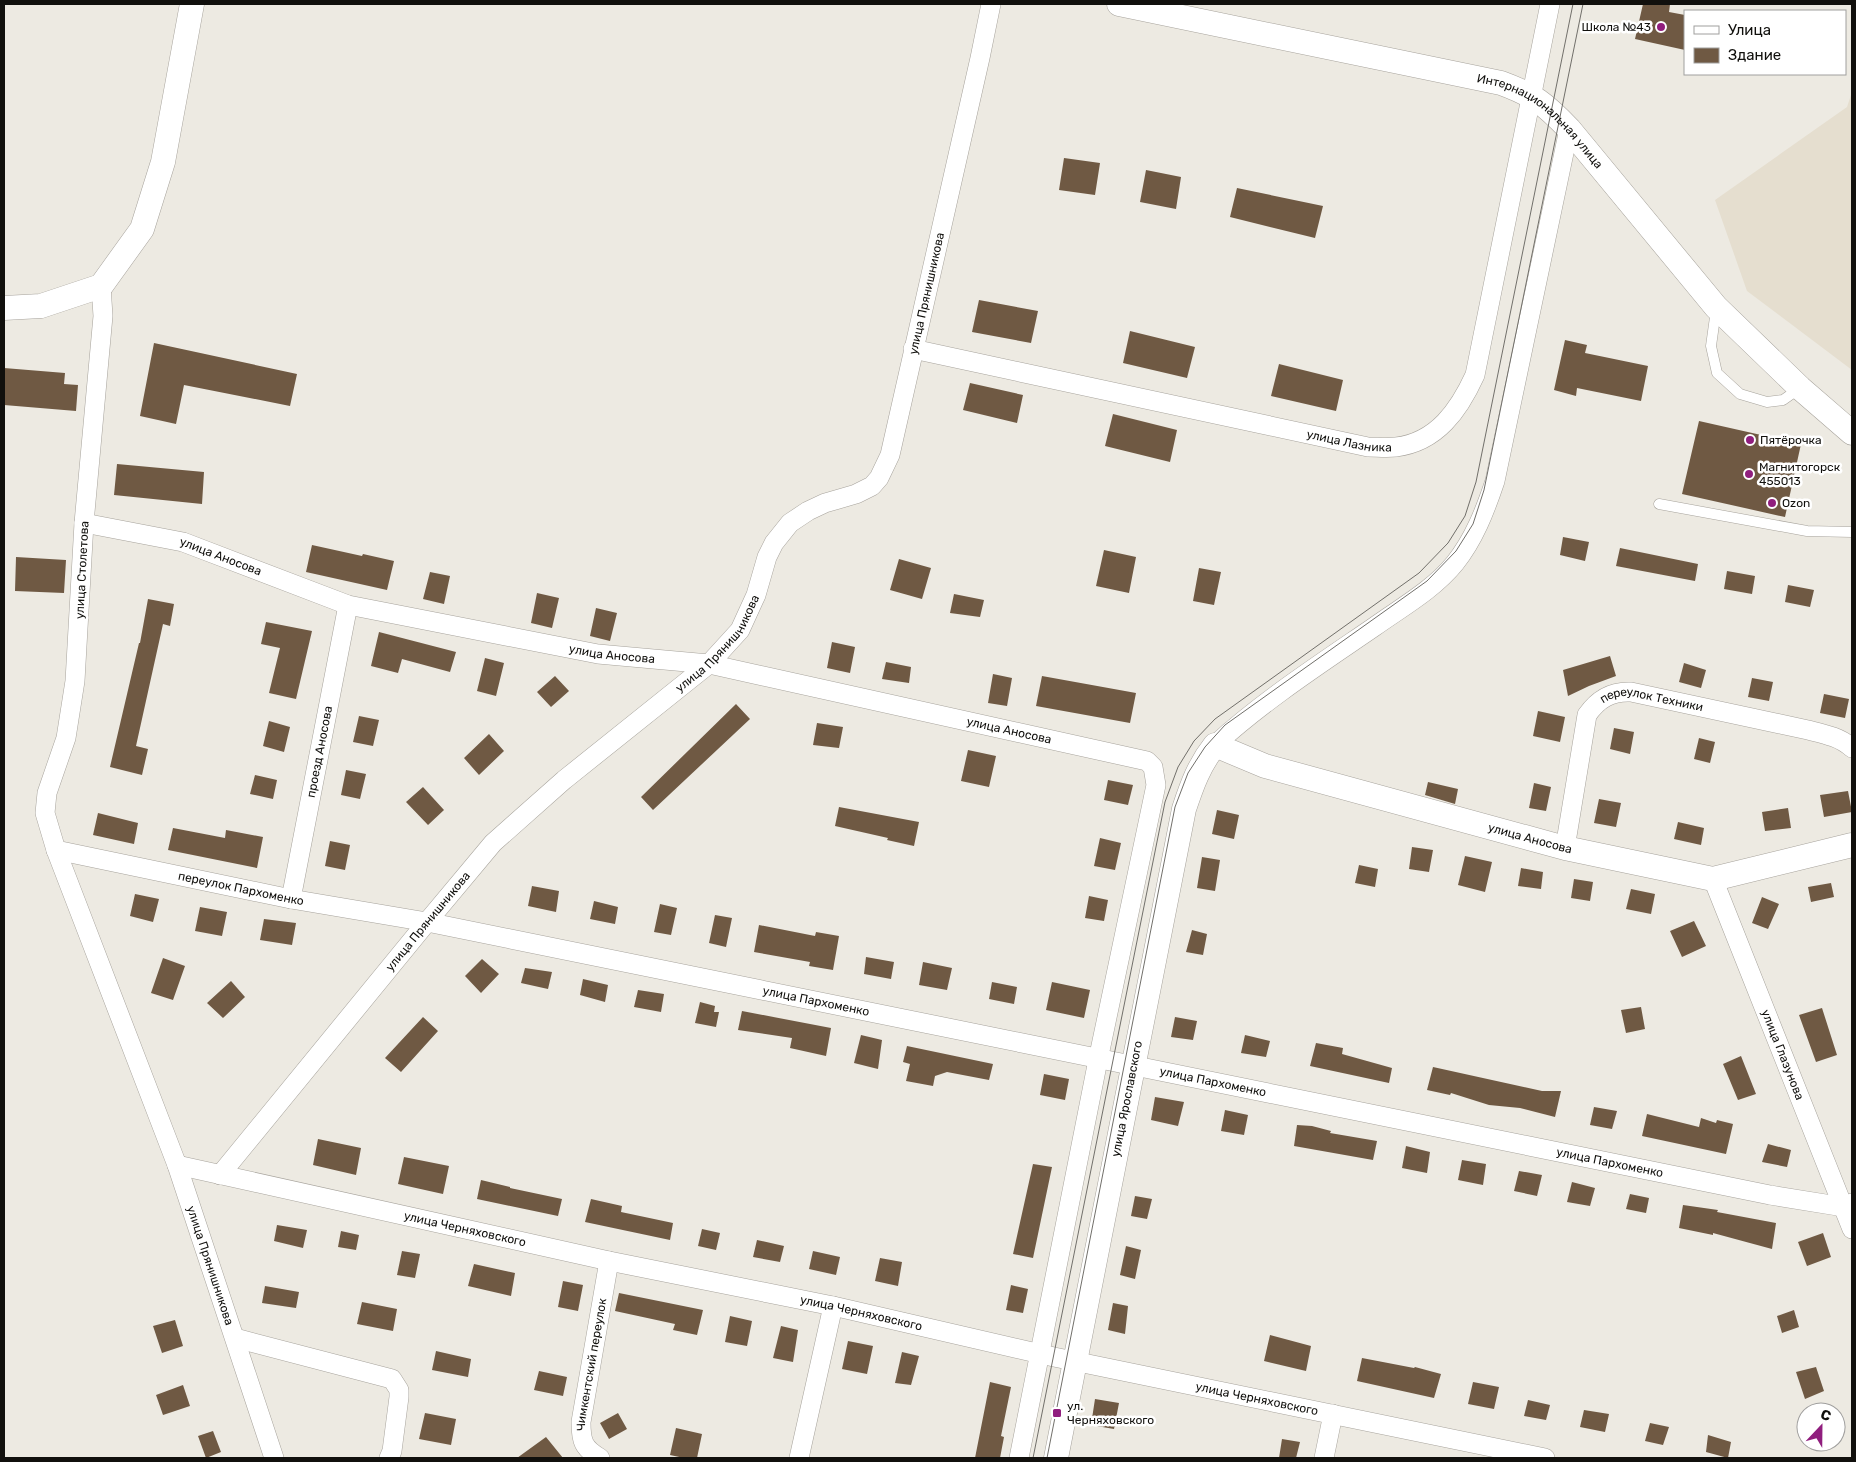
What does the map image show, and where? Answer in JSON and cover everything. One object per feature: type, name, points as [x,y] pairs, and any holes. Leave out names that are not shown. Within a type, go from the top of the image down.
[{"type":"street","points":[[4,308],[41,306],[101,286],[142,229],[162,162],[192,4]]},
{"type":"street","name":"улица Прянишникова","points":[[220,1175],[426,922],[494,843],[564,780],[709,664],[740,630],[756,595],[767,558],[774,543],[790,523],[825,504],[856,494],[872,486],[879,478],[890,455],[991,4]]},
{"type":"street","name":"Интернациональная улица","points":[[1118,4],[1501,83],[1531,95],[1548,107],[1569,129],[1716,307],[1800,388],[1852,433]]},
{"type":"street","name":"улица Лазника","points":[[913,349],[1368,447],[1395,447],[1417,442],[1451,417],[1464,398],[1475,375],[1550,4]]},
{"type":"street","points":[[1215,745],[1232,729],[1320,664],[1429,588],[1454,564],[1470,541],[1485,511],[1495,482],[1569,129]]},
{"type":"street","name":"улица Столетова","points":[[56,850],[46,813],[47,793],[66,738],[76,681],[84,523],[103,316],[101,286]]},
{"type":"street","name":"улица Аносова","points":[[84,523],[183,542],[348,605],[598,654],[709,664],[1147,761],[1153,767],[1156,785],[1098,1060]]},
{"type":"street","name":"проезд Аносова","points":[[291,899],[348,605]]},
{"type":"street","name":"переулок Техники","points":[[1565,848],[1587,715],[1595,703],[1607,695],[1620,691],[1668,700],[1834,737],[1846,742],[1852,748]]},
{"type":"street","name":"улица Аносова","points":[[1215,745],[1265,766],[1565,848],[1713,879],[1852,844]]},
{"type":"street","name":"улица Ярославского","points":[[1056,1458],[1184,809],[1197,772],[1203,760],[1215,745]]},
{"type":"street","name":"улица Прянишникова","points":[[56,850],[177,1165],[274,1458]]},
{"type":"street","name":"переулок Пархоменко","points":[[56,850],[291,899],[426,922]]},
{"type":"street","name":"улица Глазунова","points":[[1713,879],[1848,1205],[1852,1229]]},
{"type":"street","name":"улица Пархоменко","points":[[426,922],[1760,1193],[1848,1205]]},
{"type":"street","points":[[1019,1458],[1098,1060]]},
{"type":"street","name":"улица Черняховского","points":[[177,1165],[610,1261],[833,1306],[1076,1362],[1545,1458]]},
{"type":"street","name":"Чимкентский переулок","points":[[600,1458],[587,1450],[581,1436],[581,1422],[610,1261]]},
{"type":"street","points":[[799,1458],[833,1306]]},
{"type":"street","points":[[235,1338],[392,1379],[396,1384],[399,1397],[392,1451],[389,1458]]},
{"type":"street","points":[[1324,1458],[1333,1414]]},
{"type":"lane","points":[[1716,307],[1711,346],[1717,373],[1740,394],[1767,402],[1783,400],[1800,388]]},
{"type":"lane","points":[[1659,504],[1807,531],[1852,532]]},
{"type":"shaded area","points":[[1852,92],[1852,370],[1747,291],[1715,200],[1847,107]]},
{"type":"building","name":"Школа №43","points":[[1643,4],[1670,4],[1669,12],[1684,15],[1684,50],[1635,39]]},
{"type":"building","points":[[1064,158],[1100,163],[1095,195],[1059,190]]},
{"type":"building","points":[[1146,170],[1181,177],[1176,209],[1140,202]]},
{"type":"building","points":[[1237,188],[1323,206],[1315,238],[1230,217]]},
{"type":"building","points":[[979,300],[1038,311],[1031,343],[972,332]]},
{"type":"building","points":[[1130,331],[1195,347],[1187,378],[1123,363]]},
{"type":"building","points":[[1565,340],[1587,345],[1585,353],[1648,366],[1641,401],[1577,388],[1576,396],[1554,390]]},
{"type":"building","points":[[154,343],[297,374],[290,406],[184,385],[176,424],[140,416]]},
{"type":"building","points":[[1279,364],[1343,380],[1336,411],[1271,396]]},
{"type":"building","points":[[4,368],[65,373],[64,384],[78,385],[76,411],[4,405]]},
{"type":"building","points":[[970,383],[1023,395],[1017,423],[963,410]]},
{"type":"building","points":[[1113,414],[1177,430],[1170,462],[1105,446]]},
{"type":"building","points":[[1699,421],[1801,444],[1785,517],[1682,494]]},
{"type":"building","points":[[117,464],[204,472],[202,504],[114,495]]},
{"type":"building","points":[[1563,537],[1589,542],[1585,561],[1560,555]]},
{"type":"building","points":[[312,545],[394,561],[387,590],[306,572]]},
{"type":"building","points":[[1620,548],[1698,564],[1695,581],[1616,566]]},
{"type":"building","points":[[1104,550],[1136,557],[1129,593],[1096,586]]},
{"type":"building","points":[[16,557],[66,560],[64,593],[15,591]]},
{"type":"building","points":[[899,559],[931,568],[922,599],[890,590]]},
{"type":"building","points":[[1199,568],[1221,572],[1214,605],[1193,601]]},
{"type":"building","points":[[1727,571],[1755,576],[1752,594],[1724,589]]},
{"type":"building","points":[[430,572],[450,576],[444,604],[423,599]]},
{"type":"building","points":[[1788,585],[1814,590],[1810,607],[1785,602]]},
{"type":"building","points":[[537,593],[559,598],[552,628],[531,623]]},
{"type":"building","points":[[954,594],[984,600],[980,617],[950,613]]},
{"type":"building","points":[[148,599],[174,604],[170,626],[163,624],[136,746],[148,749],[142,775],[110,767],[140,643]]},
{"type":"building","points":[[596,608],[617,613],[610,641],[590,636]]},
{"type":"building","points":[[266,622],[312,631],[296,699],[269,693],[280,648],[261,644]]},
{"type":"building","points":[[379,632],[456,652],[450,672],[402,659],[398,673],[371,666]]},
{"type":"building","points":[[832,642],[855,647],[850,673],[827,668]]},
{"type":"building","points":[[1610,656],[1616,676],[1568,696],[1563,670]]},
{"type":"building","points":[[485,658],[504,663],[496,696],[477,691]]},
{"type":"building","points":[[886,662],[911,667],[909,683],[882,679]]},
{"type":"building","points":[[1684,663],[1706,670],[1701,688],[1679,682]]},
{"type":"building","points":[[993,674],[1012,678],[1007,706],[988,703]]},
{"type":"building","points":[[555,676],[569,691],[551,707],[537,692]]},
{"type":"building","points":[[1042,676],[1136,693],[1130,723],[1036,706]]},
{"type":"building","points":[[1752,678],[1773,682],[1769,701],[1748,697]]},
{"type":"building","points":[[1824,694],[1849,699],[1845,718],[1820,713]]},
{"type":"building","points":[[736,704],[750,719],[653,810],[641,797]]},
{"type":"building","points":[[1538,711],[1565,717],[1560,742],[1533,736]]},
{"type":"building","points":[[359,716],[379,720],[373,746],[353,742]]},
{"type":"building","points":[[269,721],[290,727],[284,752],[263,746]]},
{"type":"building","points":[[817,723],[843,727],[839,748],[813,745]]},
{"type":"building","points":[[1614,728],[1634,732],[1630,754],[1610,749]]},
{"type":"building","points":[[489,734],[504,751],[479,775],[464,758]]},
{"type":"building","points":[[1699,738],[1715,742],[1710,763],[1694,759]]},
{"type":"building","points":[[968,750],[996,756],[989,787],[961,781]]},
{"type":"building","points":[[346,770],[366,774],[360,799],[341,795]]},
{"type":"building","points":[[255,775],[277,780],[273,799],[250,794]]},
{"type":"building","points":[[1108,780],[1133,785],[1128,805],[1104,800]]},
{"type":"building","points":[[1428,782],[1458,789],[1455,804],[1425,795]]},
{"type":"building","points":[[1534,783],[1551,787],[1546,811],[1529,808]]},
{"type":"building","points":[[423,787],[444,810],[428,825],[406,802]]},
{"type":"building","points":[[1848,791],[1852,812],[1824,817],[1820,795]]},
{"type":"building","points":[[1599,799],[1621,803],[1616,827],[1594,823]]},
{"type":"building","points":[[839,807],[919,822],[914,846],[835,826]]},
{"type":"building","points":[[1788,808],[1791,828],[1765,831],[1762,812]]},
{"type":"building","points":[[1217,810],[1239,815],[1234,839],[1212,834]]},
{"type":"building","points":[[98,813],[138,823],[134,844],[93,835]]},
{"type":"building","points":[[1678,822],[1704,828],[1701,845],[1674,839]]},
{"type":"building","points":[[173,828],[225,838],[226,830],[263,837],[257,868],[168,850]]},
{"type":"building","points":[[1100,838],[1121,843],[1115,870],[1094,866]]},
{"type":"building","points":[[330,841],[350,845],[345,870],[325,866]]},
{"type":"building","points":[[1412,847],[1433,850],[1429,872],[1409,869]]},
{"type":"building","points":[[1465,856],[1492,862],[1485,892],[1458,885]]},
{"type":"building","points":[[1202,857],[1220,860],[1215,891],[1197,888]]},
{"type":"building","points":[[1359,865],[1378,869],[1375,887],[1355,883]]},
{"type":"building","points":[[1521,868],[1543,872],[1541,889],[1518,886]]},
{"type":"building","points":[[1574,879],[1593,882],[1590,901],[1571,898]]},
{"type":"building","points":[[1831,883],[1834,897],[1811,902],[1808,887]]},
{"type":"building","points":[[532,886],[559,891],[556,912],[528,906]]},
{"type":"building","points":[[1631,889],[1655,894],[1651,914],[1626,909]]},
{"type":"building","points":[[135,894],[159,899],[153,922],[130,916]]},
{"type":"building","points":[[1089,896],[1108,900],[1104,921],[1085,918]]},
{"type":"building","points":[[1762,897],[1779,904],[1768,929],[1752,923]]},
{"type":"building","points":[[594,901],[618,907],[615,924],[590,919]]},
{"type":"building","points":[[660,904],[677,908],[671,935],[654,932]]},
{"type":"building","points":[[200,907],[227,912],[222,936],[195,931]]},
{"type":"building","points":[[715,915],[732,918],[726,947],[709,943]]},
{"type":"building","points":[[264,919],[296,923],[292,945],[260,940]]},
{"type":"building","points":[[1694,921],[1706,946],[1682,957],[1670,931]]},
{"type":"building","points":[[759,925],[815,936],[816,932],[839,936],[833,970],[809,966],[810,962],[754,952]]},
{"type":"building","points":[[1192,930],[1207,934],[1203,955],[1186,952]]},
{"type":"building","points":[[866,957],[894,962],[891,979],[864,974]]},
{"type":"building","points":[[163,958],[185,966],[173,1000],[151,993]]},
{"type":"building","points":[[482,959],[499,974],[481,993],[465,976]]},
{"type":"building","points":[[923,962],[952,968],[947,990],[919,985]]},
{"type":"building","points":[[525,968],[552,972],[548,989],[521,983]]},
{"type":"building","points":[[583,979],[608,985],[605,1002],[580,995]]},
{"type":"building","points":[[231,981],[245,997],[223,1018],[207,1003]]},
{"type":"building","points":[[992,982],[1017,987],[1014,1004],[989,999]]},
{"type":"building","points":[[1052,982],[1090,990],[1084,1018],[1046,1010]]},
{"type":"building","points":[[638,990],[664,994],[661,1012],[634,1007]]},
{"type":"building","points":[[700,1002],[715,1006],[714,1012],[719,1012],[716,1027],[695,1023]]},
{"type":"building","points":[[1641,1007],[1645,1029],[1626,1033],[1621,1010]]},
{"type":"building","points":[[1822,1008],[1837,1055],[1816,1062],[1799,1015]]},
{"type":"building","points":[[742,1011],[831,1028],[826,1056],[790,1048],[792,1038],[738,1030]]},
{"type":"building","points":[[423,1017],[438,1031],[401,1072],[385,1058]]},
{"type":"building","points":[[1175,1017],[1197,1021],[1193,1040],[1171,1037]]},
{"type":"building","points":[[861,1035],[882,1040],[878,1069],[854,1063]]},
{"type":"building","points":[[1245,1035],[1270,1041],[1266,1057],[1241,1053]]},
{"type":"building","points":[[1316,1043],[1343,1048],[1342,1054],[1392,1068],[1389,1083],[1310,1066]]},
{"type":"building","points":[[907,1046],[993,1064],[989,1080],[947,1072],[935,1076],[933,1086],[906,1081],[910,1064],[903,1062]]},
{"type":"building","points":[[1741,1056],[1756,1094],[1738,1100],[1723,1064]]},
{"type":"building","points":[[1433,1067],[1542,1091],[1561,1091],[1555,1117],[1520,1108],[1489,1105],[1451,1093],[1450,1095],[1427,1090]]},
{"type":"building","points":[[1044,1074],[1069,1079],[1065,1100],[1040,1095]]},
{"type":"building","points":[[1155,1097],[1184,1102],[1178,1126],[1151,1120]]},
{"type":"building","points":[[1594,1107],[1617,1111],[1612,1129],[1590,1125]]},
{"type":"building","points":[[1225,1110],[1248,1115],[1244,1135],[1221,1131]]},
{"type":"building","points":[[1647,1114],[1699,1127],[1701,1118],[1716,1123],[1717,1120],[1733,1124],[1726,1154],[1642,1136]]},
{"type":"building","points":[[1297,1125],[1312,1126],[1331,1131],[1330,1133],[1377,1141],[1373,1160],[1294,1146]]},
{"type":"building","points":[[318,1139],[361,1148],[356,1175],[313,1165]]},
{"type":"building","points":[[1768,1144],[1791,1150],[1787,1167],[1762,1162]]},
{"type":"building","points":[[1406,1146],[1430,1152],[1427,1173],[1402,1168]]},
{"type":"building","points":[[404,1157],[449,1166],[443,1194],[398,1184]]},
{"type":"building","points":[[1462,1160],[1486,1164],[1483,1185],[1458,1180]]},
{"type":"building","points":[[1033,1164],[1052,1167],[1033,1258],[1013,1254]]},
{"type":"building","points":[[1519,1171],[1542,1175],[1537,1196],[1514,1191]]},
{"type":"building","points":[[481,1180],[562,1199],[558,1216],[477,1199]]},
{"type":"building","points":[[1572,1182],[1595,1188],[1590,1206],[1567,1202]]},
{"type":"building","points":[[1630,1194],[1649,1198],[1646,1213],[1626,1209]]},
{"type":"building","points":[[1135,1196],[1152,1199],[1147,1219],[1131,1216]]},
{"type":"building","points":[[591,1199],[622,1206],[621,1212],[673,1223],[670,1240],[585,1222]]},
{"type":"building","points":[[1683,1205],[1718,1210],[1717,1212],[1776,1223],[1772,1249],[1713,1233],[1713,1235],[1679,1228]]},
{"type":"building","points":[[277,1225],[307,1230],[303,1248],[274,1241]]},
{"type":"building","points":[[702,1229],[720,1233],[716,1250],[698,1246]]},
{"type":"building","points":[[341,1231],[359,1235],[356,1250],[338,1247]]},
{"type":"building","points":[[1823,1233],[1831,1257],[1807,1266],[1798,1242]]},
{"type":"building","points":[[757,1240],[784,1246],[780,1262],[753,1257]]},
{"type":"building","points":[[1126,1246],[1141,1250],[1135,1279],[1120,1275]]},
{"type":"building","points":[[402,1251],[420,1254],[415,1278],[397,1275]]},
{"type":"building","points":[[813,1251],[840,1257],[836,1275],[809,1269]]},
{"type":"building","points":[[880,1258],[902,1262],[898,1286],[875,1281]]},
{"type":"building","points":[[474,1264],[515,1273],[511,1296],[468,1286]]},
{"type":"building","points":[[563,1281],[583,1285],[578,1311],[558,1307]]},
{"type":"building","points":[[1011,1285],[1028,1289],[1023,1313],[1006,1310]]},
{"type":"building","points":[[265,1286],[299,1292],[296,1308],[262,1303]]},
{"type":"building","points":[[619,1293],[703,1310],[697,1335],[673,1330],[675,1324],[615,1311]]},
{"type":"building","points":[[362,1302],[397,1309],[393,1331],[357,1324]]},
{"type":"building","points":[[1113,1303],[1128,1306],[1125,1334],[1108,1330]]},
{"type":"building","points":[[1794,1310],[1799,1327],[1782,1333],[1777,1316]]},
{"type":"building","points":[[730,1316],[752,1321],[747,1346],[725,1342]]},
{"type":"building","points":[[175,1320],[183,1346],[162,1353],[153,1326]]},
{"type":"building","points":[[781,1326],[798,1330],[793,1362],[773,1358]]},
{"type":"building","points":[[1270,1335],[1311,1346],[1306,1371],[1264,1361]]},
{"type":"building","points":[[848,1341],[873,1346],[867,1374],[842,1369]]},
{"type":"building","points":[[436,1351],[471,1359],[468,1377],[432,1370]]},
{"type":"building","points":[[902,1352],[919,1356],[911,1385],[895,1383]]},
{"type":"building","points":[[1362,1358],[1415,1367],[1441,1374],[1434,1398],[1357,1381]]},
{"type":"building","points":[[1816,1367],[1824,1391],[1805,1399],[1796,1372]]},
{"type":"building","points":[[539,1371],[567,1377],[563,1396],[534,1390]]},
{"type":"building","points":[[990,1382],[1011,1387],[1001,1436],[1004,1437],[1000,1458],[975,1458]]},
{"type":"building","points":[[1473,1382],[1499,1387],[1494,1409],[1468,1404]]},
{"type":"building","points":[[183,1385],[190,1406],[163,1415],[156,1395]]},
{"type":"building","points":[[1095,1399],[1119,1403],[1114,1429],[1091,1425]]},
{"type":"building","points":[[1528,1400],[1550,1405],[1546,1420],[1524,1416]]},
{"type":"building","points":[[1584,1410],[1609,1414],[1605,1432],[1580,1427]]},
{"type":"building","points":[[425,1413],[456,1419],[451,1445],[419,1439]]},
{"type":"building","points":[[618,1413],[627,1429],[609,1439],[600,1423]]},
{"type":"building","points":[[1650,1423],[1669,1427],[1663,1445],[1645,1441]]},
{"type":"building","points":[[676,1428],[702,1434],[697,1458],[670,1455]]},
{"type":"building","points":[[213,1431],[221,1452],[206,1458],[198,1436]]},
{"type":"building","points":[[1708,1435],[1731,1442],[1728,1458],[1706,1452]]},
{"type":"building","points":[[546,1437],[563,1458],[517,1458]]},
{"type":"building","points":[[1282,1439],[1300,1442],[1296,1458],[1279,1458]]},
{"type":"tram line","points":[[1033,1458],[1165,802],[1178,767],[1194,741],[1215,719],[1419,573],[1448,543],[1465,516],[1476,482],[1573,4]]},
{"type":"tram line","points":[[1047,1458],[1175,807],[1188,773],[1205,747],[1225,725],[1427,581],[1456,551],[1473,524],[1484,490],[1583,4]]},
{"type":"place","name":"Школа №43","points":[[1661,27]]},
{"type":"place","name":"Пятёрочка","points":[[1750,440]]},
{"type":"place","name":"Магнитогорск 455013","points":[[1749,474]]},
{"type":"place","name":"Ozon","points":[[1772,503]]},
{"type":"place","name":"ул. Черняховского","points":[[1057,1413]]}]
